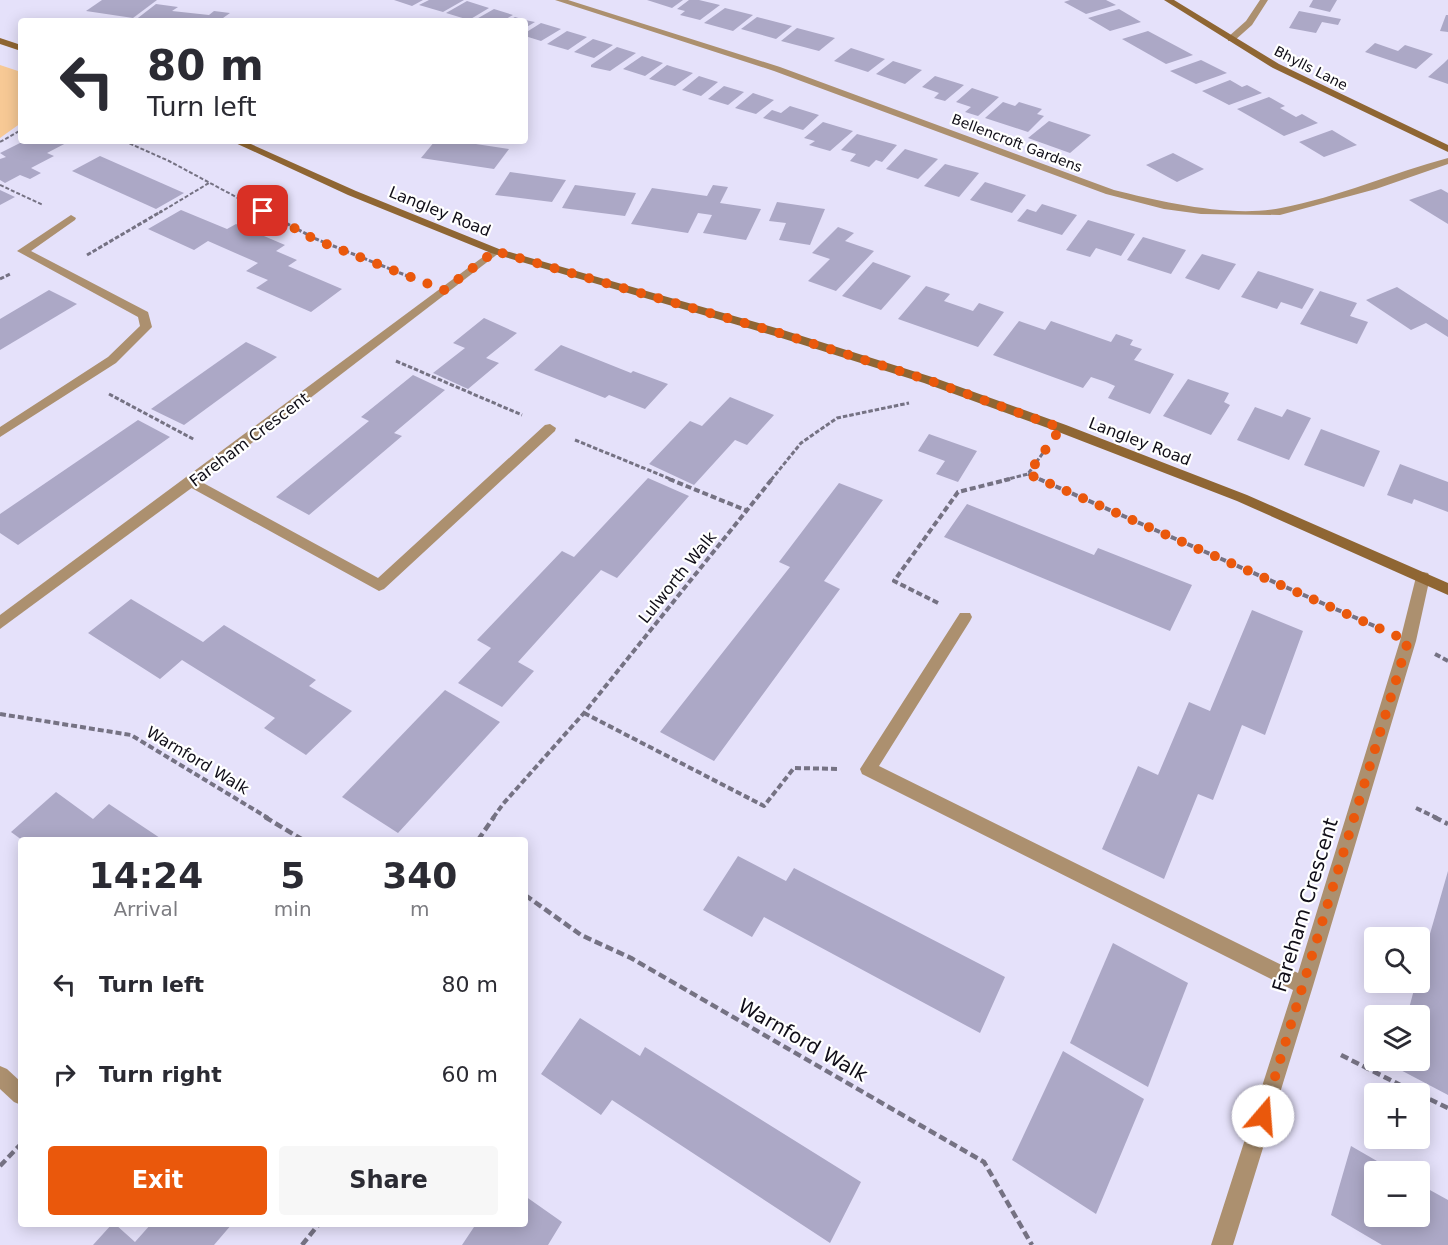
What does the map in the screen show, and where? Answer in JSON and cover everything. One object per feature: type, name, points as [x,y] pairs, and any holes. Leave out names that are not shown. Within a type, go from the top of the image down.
[{"type":"street","name":"Bellencroft Gardens","points":[[559,0],[777,69],[1110,192],[1164,206],[1244,213],[1280,212],[1372,187],[1448,161]]},
{"type":"street","points":[[585,8],[594,0]]},
{"type":"street","name":"Bhylls Lane","points":[[1168,0],[1285,71],[1448,149]]},
{"type":"street","points":[[1231,39],[1250,23],[1264,0]]},
{"type":"street","points":[[0,41],[18,47]]},
{"type":"street","name":"Langley Road","points":[[243,144],[352,193],[495,251],[779,333],[928,380],[1061,428],[1242,498],[1448,589]]},
{"type":"street","points":[[0,433],[112,360],[146,327],[144,315],[23,251],[71,218]]},
{"type":"street","name":"Fareham Crescent","points":[[4,615],[191,482],[495,251]]},
{"type":"street","points":[[191,482],[379,585],[550,428]]},
{"type":"street","name":"Fareham Crescent","points":[[1222,1245],[1304,986],[1408,641],[1423,577]]},
{"type":"street","points":[[965,617],[868,769],[1304,986]]},
{"type":"street","points":[[0,1076],[18,1092]]},
{"type":"path","points":[[0,142],[18,132]]},
{"type":"path","points":[[131,144],[169,161],[316,240],[444,290]]},
{"type":"path","points":[[61,270],[209,183]]},
{"type":"path","points":[[0,185],[71,218]]},
{"type":"path","points":[[82,380],[226,456]]},
{"type":"path","name":"Lulworth Walk","points":[[480,837],[503,804],[584,713],[801,444],[837,418],[910,403],[928,380]]},
{"type":"path","points":[[1028,474],[1061,428]]},
{"type":"path","points":[[965,617],[894,581],[958,492],[1028,474],[1408,641]]},
{"type":"path","points":[[584,713],[764,806],[794,768],[868,769]]},
{"type":"path","name":"Warnford Walk","points":[[0,714],[131,735],[298,837]]},
{"type":"path","points":[[1416,808],[1448,824]]},
{"type":"path","name":"Warnford Walk","points":[[528,897],[581,935],[631,958],[984,1162],[1032,1245]]},
{"type":"path","points":[[1341,1055],[1397,1083]]},
{"type":"path","points":[[1430,1099],[1448,1108]]},
{"type":"path","points":[[0,1166],[18,1147]]},
{"type":"path","points":[[303,1245],[317,1227]]},
{"type":"shaded area","points":[[0,65],[18,71],[18,125],[0,138]]},
{"type":"building","points":[[102,0],[157,0],[133,18],[86,11]]},
{"type":"building","points":[[394,0],[423,0],[412,6]]},
{"type":"building","points":[[429,0],[464,0],[443,12],[419,5]]},
{"type":"building","points":[[647,0],[683,0],[672,8]]},
{"type":"building","points":[[689,0],[720,5],[700,20],[680,15],[685,11],[677,9]]},
{"type":"building","points":[[1106,0],[1116,5],[1086,14],[1064,2]]},
{"type":"building","points":[[1313,0],[1337,0],[1330,12],[1309,7]]},
{"type":"building","points":[[467,1],[489,8],[472,18],[462,18],[446,13]]},
{"type":"building","points":[[156,4],[178,7],[172,11],[209,15],[214,11],[230,13],[223,18],[138,18]]},
{"type":"building","points":[[725,8],[753,15],[733,31],[704,23]]},
{"type":"building","points":[[494,9],[513,15],[508,18],[478,18]]},
{"type":"building","points":[[1119,9],[1141,22],[1110,31],[1088,18]]},
{"type":"building","points":[[1299,11],[1341,19],[1338,25],[1322,22],[1316,33],[1289,28]]},
{"type":"building","points":[[1448,15],[1448,32],[1440,31]]},
{"type":"building","points":[[757,17],[792,26],[776,39],[741,29]]},
{"type":"building","points":[[541,23],[561,29],[541,41],[528,37],[528,31]]},
{"type":"building","points":[[797,28],[835,38],[819,51],[781,41]]},
{"type":"building","points":[[567,31],[587,37],[568,50],[547,44]]},
{"type":"building","points":[[1148,31],[1193,55],[1166,64],[1122,39]]},
{"type":"building","points":[[593,39],[613,45],[594,58],[574,52]]},
{"type":"building","points":[[1375,43],[1398,51],[1405,45],[1433,54],[1416,69],[1365,52]]},
{"type":"building","points":[[617,47],[636,53],[610,71],[591,67],[591,65]]},
{"type":"building","points":[[851,48],[885,59],[868,72],[834,61]]},
{"type":"building","points":[[642,56],[663,63],[645,76],[623,69]]},
{"type":"building","points":[[1448,59],[1448,84],[1428,77],[1444,63]]},
{"type":"building","points":[[1201,60],[1227,73],[1196,84],[1170,71]]},
{"type":"building","points":[[893,61],[922,70],[905,84],[876,74]]},
{"type":"building","points":[[667,65],[693,73],[675,86],[649,79]]},
{"type":"building","points":[[699,76],[718,82],[701,96],[682,90]]},
{"type":"building","points":[[935,76],[964,85],[945,101],[934,98],[939,93],[922,87]]},
{"type":"building","points":[[1230,80],[1242,87],[1247,85],[1262,93],[1229,105],[1202,91]]},
{"type":"building","points":[[724,86],[744,92],[728,105],[708,99]]},
{"type":"building","points":[[972,88],[999,97],[978,116],[965,112],[971,107],[956,102]]},
{"type":"building","points":[[753,93],[774,100],[756,114],[735,108]]},
{"type":"building","points":[[1269,97],[1285,106],[1280,108],[1296,117],[1302,114],[1318,123],[1284,136],[1237,109]]},
{"type":"building","points":[[1003,102],[1015,106],[1019,102],[1042,109],[1037,114],[1044,116],[1028,132],[985,118]]},
{"type":"building","points":[[790,106],[819,115],[803,130],[763,118],[772,110],[781,113]]},
{"type":"building","points":[[1049,121],[1091,135],[1070,153],[1028,138]]},
{"type":"building","points":[[823,122],[853,131],[830,151],[809,145],[815,141],[804,138]]},
{"type":"building","points":[[1332,130],[1357,145],[1324,157],[1299,142]]},
{"type":"building","points":[[857,134],[897,145],[882,162],[876,160],[869,167],[850,161],[856,154],[841,150]]},
{"type":"building","points":[[18,144],[64,144],[47,153],[54,156],[31,168],[41,173],[30,179],[20,175],[5,183],[0,180],[0,159],[6,157],[0,153]]},
{"type":"building","points":[[433,144],[476,144],[509,149],[494,169],[421,158]]},
{"type":"building","points":[[905,149],[938,159],[918,179],[886,169]]},
{"type":"building","points":[[1173,153],[1204,169],[1177,182],[1146,165]]},
{"type":"building","points":[[100,156],[184,193],[156,209],[72,171]]},
{"type":"building","points":[[945,164],[979,173],[959,197],[924,186]]},
{"type":"building","points":[[510,172],[566,180],[552,202],[495,195]]},
{"type":"building","points":[[985,182],[1026,195],[1012,213],[970,200]]},
{"type":"building","points":[[575,185],[636,193],[625,216],[562,208]]},
{"type":"building","points":[[713,185],[728,187],[720,203],[761,209],[746,240],[703,233],[712,215],[698,213],[688,233],[631,224],[652,188],[707,196]]},
{"type":"building","points":[[1441,189],[1448,193],[1448,224],[1409,200]]},
{"type":"building","points":[[0,190],[15,197],[0,205]]},
{"type":"building","points":[[777,202],[825,209],[810,245],[779,240],[786,223],[769,221]]},
{"type":"building","points":[[1042,204],[1077,215],[1062,235],[1017,221],[1027,209],[1036,212]]},
{"type":"building","points":[[181,210],[227,229],[236,224],[285,245],[276,251],[297,260],[288,266],[342,289],[311,312],[256,288],[268,280],[246,271],[258,263],[208,241],[194,250],[148,229]]},
{"type":"building","points":[[1088,220],[1135,234],[1121,256],[1096,248],[1090,257],[1066,250]]},
{"type":"building","points":[[838,227],[854,233],[845,241],[874,251],[836,291],[808,281],[830,259],[812,253]]},
{"type":"building","points":[[1143,237],[1186,250],[1171,274],[1127,260]]},
{"type":"building","points":[[1202,254],[1236,264],[1219,290],[1185,278]]},
{"type":"building","points":[[873,262],[911,276],[881,310],[842,296]]},
{"type":"building","points":[[1258,271],[1314,289],[1302,309],[1281,302],[1277,309],[1241,297]]},
{"type":"building","points":[[926,286],[950,294],[944,301],[973,311],[979,303],[1004,312],[978,347],[898,319]]},
{"type":"building","points":[[1397,287],[1448,320],[1448,337],[1426,323],[1411,330],[1366,300]]},
{"type":"building","points":[[49,290],[77,304],[0,350],[0,319]]},
{"type":"building","points":[[1320,291],[1357,303],[1350,316],[1368,322],[1357,344],[1300,324]]},
{"type":"building","points":[[484,318],[517,333],[486,358],[499,363],[468,389],[433,373],[465,348],[453,343]]},
{"type":"building","points":[[1019,321],[1045,330],[1051,321],[1111,342],[1116,334],[1133,340],[1130,345],[1142,349],[1134,360],[1174,374],[1150,414],[1108,398],[1115,386],[1106,382],[1091,377],[1083,388],[993,355]]},
{"type":"building","points":[[246,342],[277,357],[184,425],[151,409]]},
{"type":"building","points":[[561,345],[631,373],[633,371],[668,384],[645,409],[609,395],[605,398],[534,370]]},
{"type":"building","points":[[413,375],[445,390],[394,433],[402,436],[309,515],[276,497],[369,421],[361,417]]},
{"type":"building","points":[[1188,379],[1229,393],[1224,402],[1230,405],[1211,435],[1163,416]]},
{"type":"building","points":[[730,397],[774,415],[747,445],[735,440],[694,485],[649,464],[690,421],[702,426]]},
{"type":"building","points":[[1255,407],[1282,417],[1287,409],[1311,418],[1289,460],[1237,440]]},
{"type":"building","points":[[138,420],[170,437],[18,545],[0,533],[0,514]]},
{"type":"building","points":[[1321,429],[1380,451],[1364,487],[1304,465]]},
{"type":"building","points":[[929,434],[977,451],[958,482],[936,474],[945,461],[918,451]]},
{"type":"building","points":[[1400,464],[1448,482],[1448,512],[1414,499],[1412,504],[1387,495]]},
{"type":"building","points":[[648,478],[689,496],[617,578],[601,570],[518,662],[534,671],[502,707],[458,683],[491,648],[477,640],[562,551],[574,557]]},
{"type":"building","points":[[839,483],[883,500],[824,581],[840,589],[714,761],[660,732],[790,567],[779,562]]},
{"type":"building","points":[[967,504],[1094,555],[1098,548],[1192,585],[1170,631],[944,537]]},
{"type":"building","points":[[131,599],[203,642],[224,625],[316,680],[309,686],[352,711],[306,755],[264,728],[275,718],[182,660],[160,679],[88,633]]},
{"type":"building","points":[[1252,610],[1303,631],[1265,735],[1242,725],[1213,800],[1198,794],[1164,879],[1102,849],[1138,766],[1158,775],[1189,702],[1210,711]]},
{"type":"building","points":[[445,690],[500,722],[398,833],[342,797]]},
{"type":"building","points":[[56,792],[93,819],[109,804],[158,837],[18,837],[11,832]]},
{"type":"building","points":[[738,856],[786,881],[794,868],[1005,977],[980,1033],[764,917],[752,937],[703,910]]},
{"type":"building","points":[[1448,871],[1448,1095],[1430,1086],[1430,1083],[1425,1083],[1402,1071],[1430,1071],[1430,1005],[1410,1005],[1413,993],[1430,993],[1430,934]]},
{"type":"building","points":[[1113,943],[1188,983],[1148,1087],[1070,1043]]},
{"type":"building","points":[[580,1018],[640,1056],[645,1047],[861,1182],[830,1243],[612,1100],[601,1115],[541,1074]]},
{"type":"building","points":[[1063,1051],[1144,1099],[1096,1214],[1012,1160]]},
{"type":"building","points":[[1351,1146],[1377,1161],[1364,1161],[1364,1227],[1430,1227],[1430,1190],[1448,1200],[1448,1245],[1382,1245],[1331,1215]]},
{"type":"building","points":[[528,1198],[562,1222],[548,1245],[462,1245],[474,1227],[528,1227]]},
{"type":"building","points":[[109,1227],[118,1227],[135,1242],[148,1227],[229,1227],[214,1245],[93,1245]]},
{"type":"route","points":[[263,211],[316,240],[444,290],[495,251],[779,333],[928,380],[1061,428],[1028,474],[1408,641],[1263,1116]]}]
